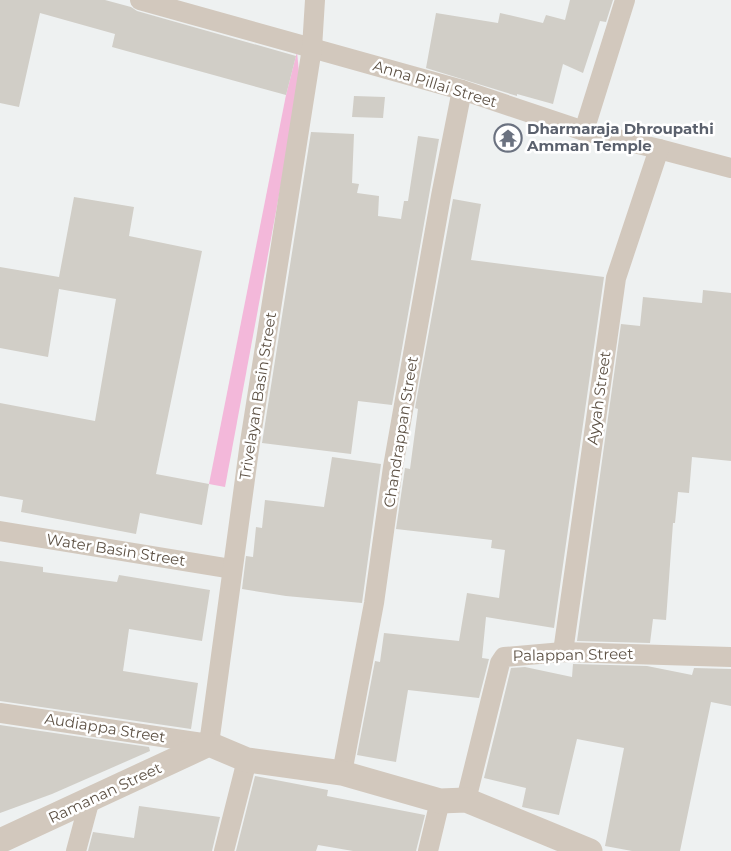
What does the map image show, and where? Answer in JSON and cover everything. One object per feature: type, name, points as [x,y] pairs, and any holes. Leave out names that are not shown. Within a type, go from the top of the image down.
[{"type":"street","name":"Anna Pillai Street","points":[[140,0],[462,90],[584,132],[731,168]]},
{"type":"street","name":"Trivelayan Basin Street","points":[[209,744],[252,432],[312,48],[315,0]]},
{"type":"street","points":[[584,132],[624,0]]},
{"type":"street","name":"Chandrappan Street","points":[[342,773],[374,603],[395,457],[441,196],[462,90]]},
{"type":"street","name":"Ayyah Street","points":[[563,652],[616,278],[659,149]]},
{"type":"street","name":"Water Basin Street","points":[[0,531],[232,569]]},
{"type":"street","name":"Palappan Street","points":[[466,800],[500,663],[504,657],[563,652],[731,657]]},
{"type":"street","name":"Audiappa Street","points":[[0,712],[209,744]]},
{"type":"street","points":[[209,744],[247,760],[342,773],[440,801],[466,800],[590,851]]},
{"type":"street","name":"Ramanan Street","points":[[0,841],[209,744]]},
{"type":"street","points":[[224,851],[247,760]]},
{"type":"street","points":[[76,851],[90,800]]},
{"type":"street","points":[[428,851],[440,801]]},
{"type":"shaded area","points":[[297,52],[300,82],[225,487],[209,484],[286,95]]},
{"type":"building","points":[[0,0],[105,0],[131,7],[137,11],[296,56],[286,95],[112,47],[115,34],[40,13],[19,107],[0,103]]},
{"type":"building","points":[[570,0],[613,0],[606,22],[600,21],[583,73],[563,64],[553,104],[517,94],[517,96],[426,68],[436,13],[498,23],[500,13],[543,23],[546,15],[565,20]]},
{"type":"building","points":[[354,96],[385,97],[383,118],[352,117]]},
{"type":"building","points":[[311,132],[354,134],[352,183],[359,184],[357,193],[379,196],[378,216],[401,219],[404,201],[408,201],[418,136],[439,139],[392,405],[358,401],[351,454],[262,443]]},
{"type":"building","points":[[74,197],[134,207],[129,236],[202,251],[156,474],[209,484],[202,525],[140,513],[136,534],[21,512],[23,500],[0,496],[0,403],[95,421],[116,299],[59,289],[48,357],[0,348],[0,267],[59,277]]},
{"type":"building","points":[[453,199],[481,204],[471,260],[604,277],[554,628],[486,617],[482,658],[489,659],[479,698],[408,690],[396,762],[357,755],[375,661],[380,662],[384,633],[459,641],[467,593],[499,598],[505,550],[491,548],[492,540],[396,529],[405,468],[410,469],[418,409],[415,408]]},
{"type":"building","points":[[703,290],[731,293],[731,461],[692,457],[689,493],[678,492],[675,523],[673,523],[666,620],[653,619],[650,643],[577,641],[621,324],[640,326],[643,297],[702,303]]},
{"type":"building","points":[[332,457],[381,464],[362,603],[286,596],[242,589],[246,556],[253,557],[256,527],[262,528],[265,500],[324,507]]},
{"type":"building","points":[[0,561],[43,567],[43,572],[117,582],[119,575],[210,590],[202,641],[129,629],[123,671],[198,683],[191,729],[0,701]]},
{"type":"building","points":[[573,664],[647,666],[692,675],[694,668],[731,669],[731,706],[711,702],[680,851],[632,851],[605,846],[624,748],[577,739],[559,815],[522,807],[526,788],[484,778],[511,668],[525,667],[572,677]]},
{"type":"building","points":[[0,725],[149,747],[150,751],[52,794],[0,813]]},
{"type":"building","points":[[255,776],[328,790],[327,796],[425,815],[416,851],[353,851],[318,845],[316,851],[236,851]]},
{"type":"building","points":[[139,806],[220,817],[212,851],[88,851],[93,832],[134,838]]},
{"type":"place","name":"Dharmaraja Dhroupathi Amman Temple","points":[[508,138]]}]
